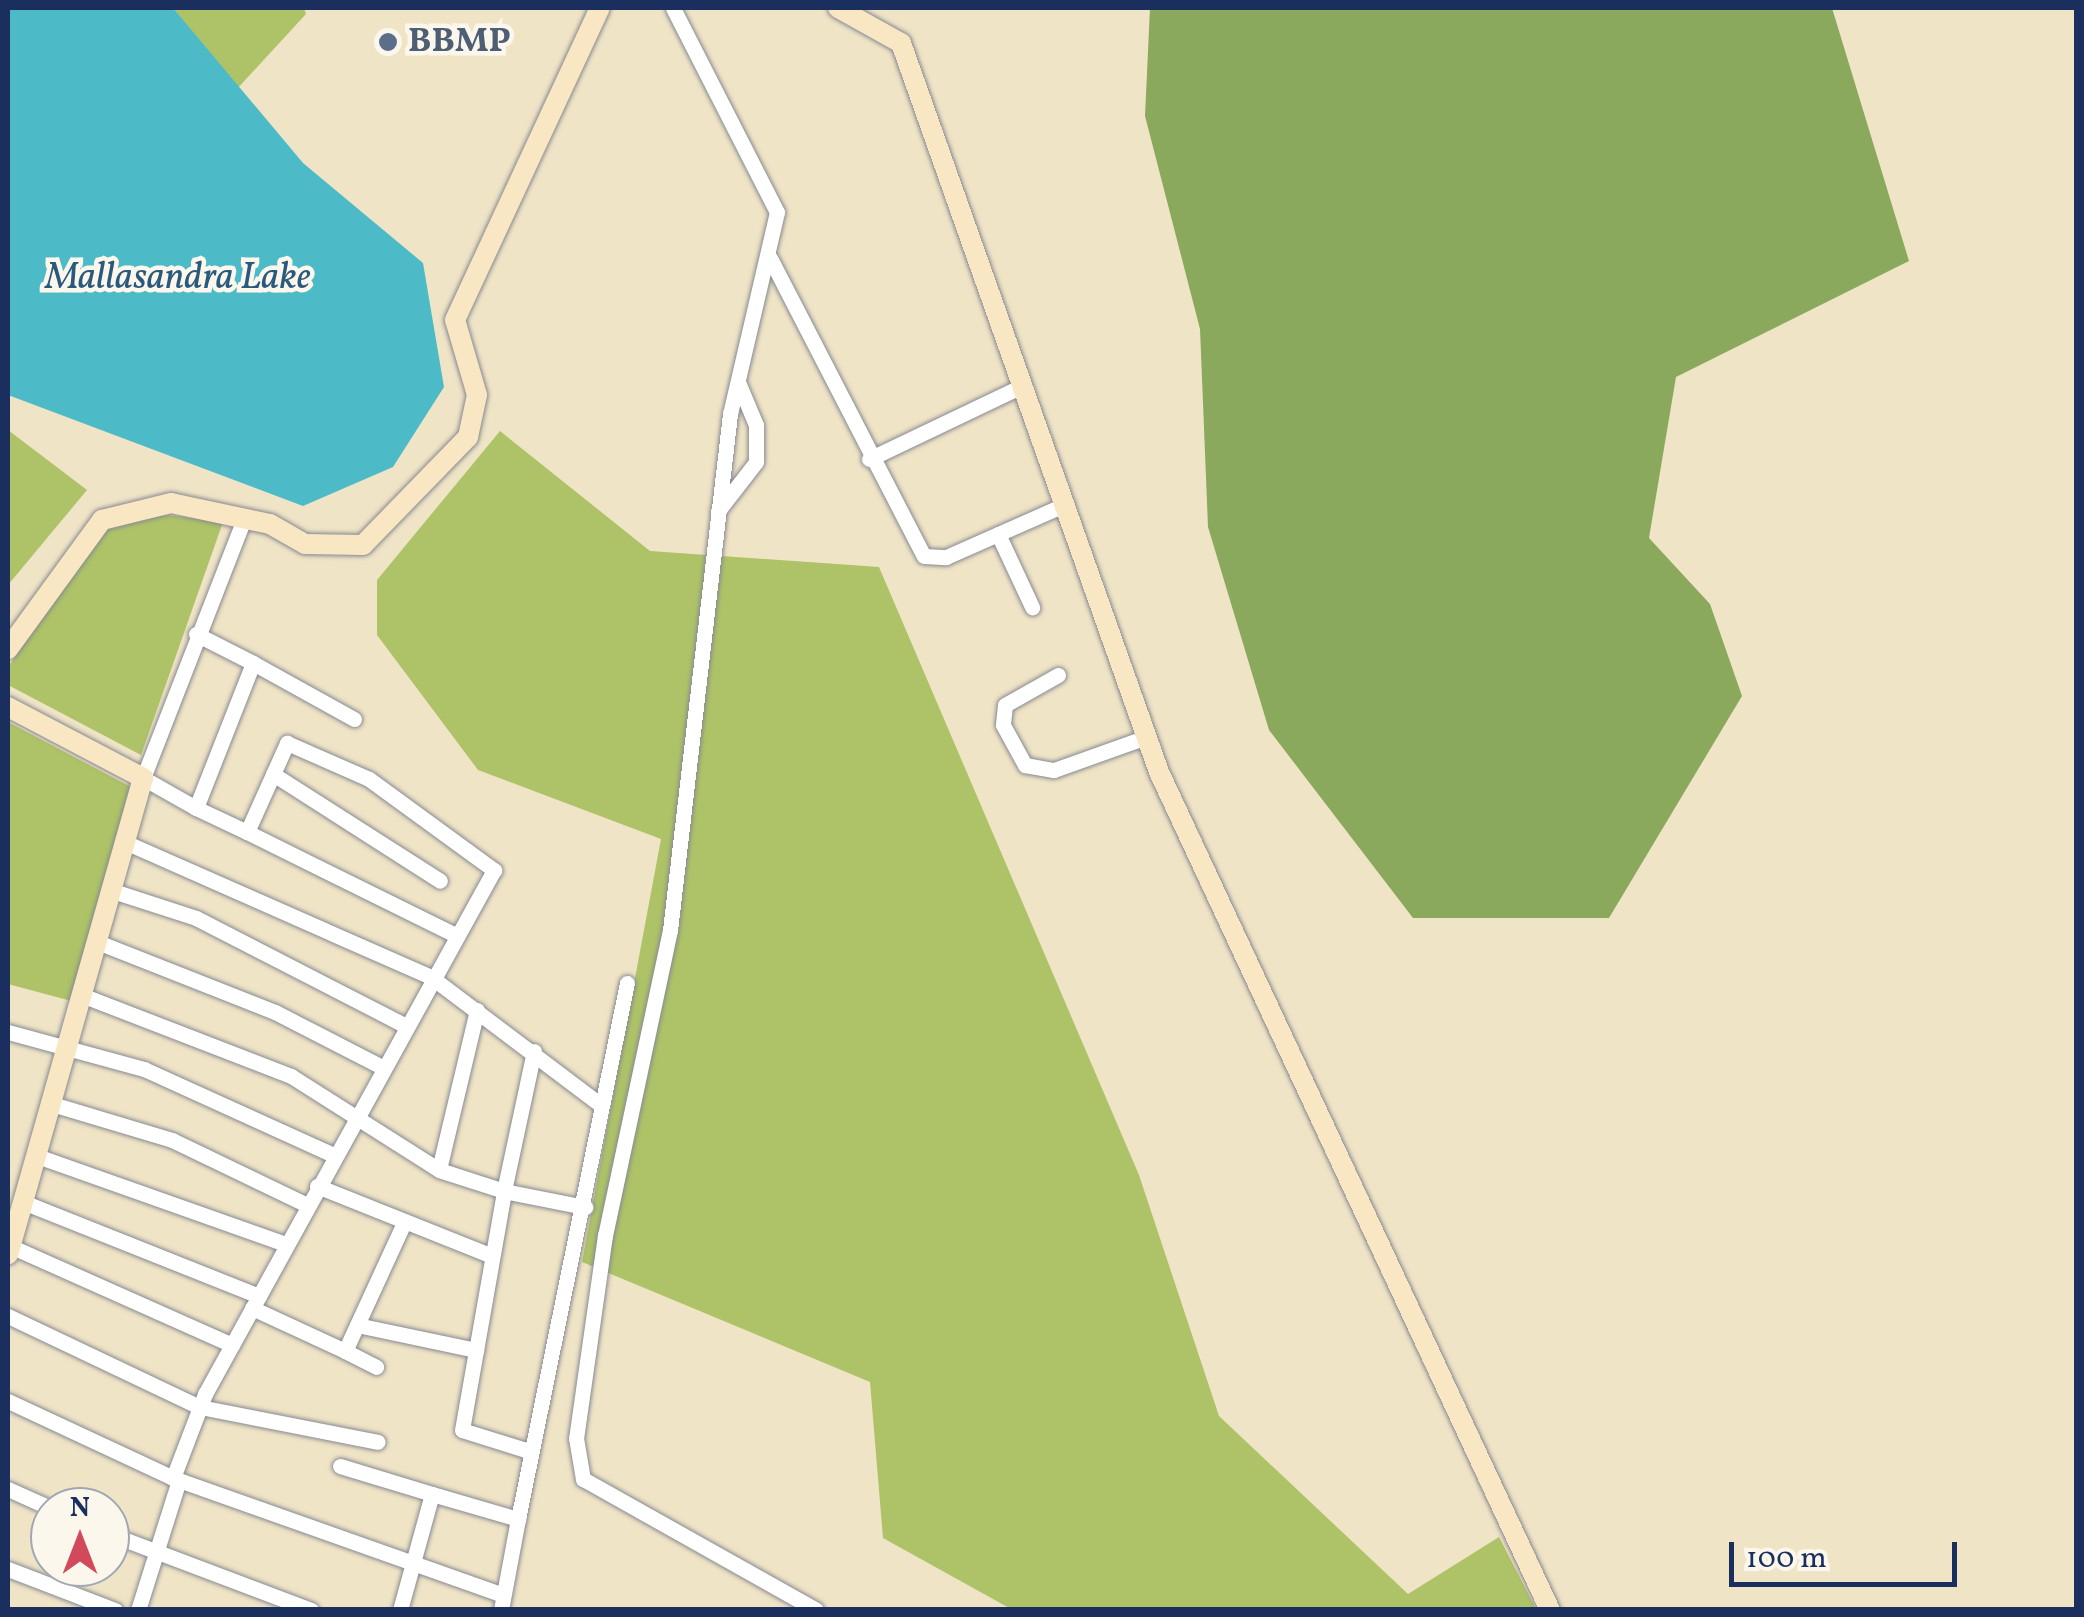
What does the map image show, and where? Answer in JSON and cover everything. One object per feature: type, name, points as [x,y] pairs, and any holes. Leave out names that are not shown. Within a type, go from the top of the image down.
[{"type":"street","points":[[8,649],[102,520],[170,503],[245,517],[305,544],[363,545],[468,436],[477,395],[455,320],[600,8]]},
{"type":"street","points":[[673,8],[777,212],[770,258],[738,382],[718,511],[670,930],[606,1234],[576,1438],[584,1479],[816,1610]]},
{"type":"street","points":[[838,8],[901,43],[1146,738],[1550,1610]]},
{"type":"street","points":[[770,258],[869,459],[924,556],[998,534],[1064,505]]},
{"type":"street","points":[[718,511],[756,462],[756,426],[738,382]]},
{"type":"street","points":[[869,459],[1022,386]]},
{"type":"street","points":[[232,1345],[9,1250],[19,1194],[37,1156],[116,892],[143,778],[196,634],[245,517]]},
{"type":"street","points":[[998,534],[1032,607]]},
{"type":"street","points":[[196,634],[354,719]]},
{"type":"street","points":[[196,808],[254,663]]},
{"type":"street","points":[[1058,675],[1005,704],[1003,725],[1025,765],[1054,770],[1146,738]]},
{"type":"street","points":[[8,707],[196,808],[455,935]]},
{"type":"street","points":[[138,1610],[200,1407],[430,977],[494,870],[320,750],[287,743],[247,832]]},
{"type":"street","points":[[273,774],[440,882]]},
{"type":"street","points":[[127,844],[430,977],[534,1051],[601,1105]]},
{"type":"street","points":[[116,892],[196,918],[404,1025]]},
{"type":"street","points":[[100,943],[259,1005],[382,1067]]},
{"type":"street","points":[[8,1401],[176,1479],[502,1602],[529,1451],[585,1207],[601,1105],[627,983]]},
{"type":"street","points":[[84,996],[160,1018],[359,1111],[439,1170],[504,1191],[585,1207]]},
{"type":"street","points":[[439,1170],[477,1010]]},
{"type":"street","points":[[8,1032],[144,1069],[334,1155]]},
{"type":"street","points":[[529,1451],[462,1430],[504,1191],[534,1051]]},
{"type":"street","points":[[52,1104],[172,1140],[307,1205]]},
{"type":"street","points":[[37,1156],[286,1244]]},
{"type":"street","points":[[317,1186],[402,1225],[492,1256]]},
{"type":"street","points":[[19,1194],[256,1302],[376,1367]]},
{"type":"street","points":[[345,1351],[402,1225]]},
{"type":"street","points":[[8,1316],[200,1407],[378,1442]]},
{"type":"street","points":[[356,1326],[476,1350]]},
{"type":"street","points":[[340,1466],[518,1519]]},
{"type":"street","points":[[400,1610],[432,1494]]},
{"type":"street","points":[[130,1543],[311,1610]]},
{"type":"street","points":[[8,1569],[114,1610]]},
{"type":"green space","points":[[173,8],[304,8],[306,14],[236,90]]},
{"type":"green space","points":[[1150,8],[1832,8],[1909,261],[1676,377],[1649,538],[1710,604],[1742,696],[1609,918],[1413,918],[1269,730],[1208,527],[1200,329],[1145,116]]},
{"type":"green space","points":[[8,430],[87,490],[8,585]]},
{"type":"green space","points":[[500,431],[650,551],[879,567],[1139,1175],[1219,1416],[1408,1594],[1499,1537],[1536,1609],[1011,1609],[883,1538],[870,1382],[582,1262],[661,839],[478,770],[377,635],[377,580]]},
{"type":"green space","points":[[168,515],[223,522],[141,755],[8,685],[8,667],[106,525]]},
{"type":"green space","points":[[8,722],[131,787],[75,1002],[8,984]]},
{"type":"water","name":"Mallasandra Lake","points":[[8,8],[173,8],[303,163],[423,263],[444,387],[393,467],[303,506],[8,395]]},
{"type":"place","name":"BBMP","points":[[388,42]]}]
